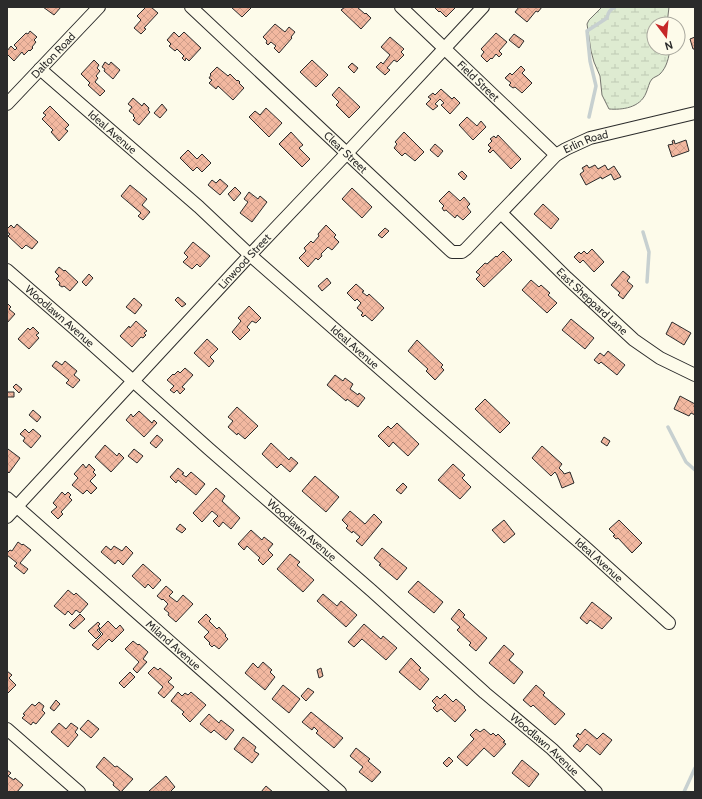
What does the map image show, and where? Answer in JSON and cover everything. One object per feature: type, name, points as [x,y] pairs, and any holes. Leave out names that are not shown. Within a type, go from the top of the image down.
[{"type":"street","name":"Dalton Road","points":[[7,104],[99,7]]},
{"type":"street","name":"Clear Street","points":[[191,7],[452,252],[462,252],[466,249],[501,213]]},
{"type":"street","name":"Field Street","points":[[401,7],[556,155]]},
{"type":"street","name":"Linwood Street","points":[[7,517],[483,7]]},
{"type":"street","name":"Ideal Avenue","points":[[40,69],[199,207],[250,255],[580,542],[669,623]]},
{"type":"street","name":"Erlin Road","points":[[501,213],[556,155],[566,149],[590,138],[695,113]]},
{"type":"street","name":"East Sheppard Lane","points":[[501,213],[566,278],[634,340],[660,358],[695,375]]},
{"type":"street","name":"Woodlawn Avenue","points":[[7,270],[75,328],[209,449],[485,692],[552,749],[596,792]]},
{"type":"street","name":"Miland Avenue","points":[[7,498],[340,792]]},
{"type":"street","points":[[7,729],[79,792]]},
{"type":"green space","points":[[602,7],[669,7],[668,16],[646,16],[646,56],[668,56],[666,65],[660,74],[651,80],[643,98],[635,105],[619,109],[609,109],[602,95],[600,76],[591,51],[587,24]]},
{"type":"building","points":[[43,7],[61,7],[54,15]]},
{"type":"building","points":[[146,7],[151,7],[158,13],[144,28],[146,29],[141,34],[134,28],[141,20],[137,16]]},
{"type":"building","points":[[231,7],[252,7],[242,17]]},
{"type":"building","points":[[345,7],[357,7],[371,18],[361,29],[341,10]]},
{"type":"building","points":[[434,7],[456,7],[446,17]]},
{"type":"building","points":[[519,7],[542,7],[538,12],[536,11],[527,22],[515,12]]},
{"type":"building","points":[[275,24],[285,32],[289,27],[295,32],[291,37],[292,38],[279,53],[274,48],[276,46],[271,42],[268,45],[266,43],[267,41],[263,37]]},
{"type":"building","points":[[30,31],[37,37],[34,40],[36,42],[32,47],[33,48],[24,55],[22,52],[14,61],[7,54],[7,51],[11,46],[15,50],[17,48],[14,45]]},
{"type":"building","points":[[174,32],[179,37],[184,32],[201,48],[189,61],[186,58],[185,61],[182,58],[184,56],[177,49],[175,51],[169,46],[171,44],[167,40]]},
{"type":"building","points":[[496,33],[507,42],[499,51],[502,54],[499,57],[496,54],[487,62],[481,56],[484,52],[481,49]]},
{"type":"building","points":[[514,34],[524,41],[519,48],[509,40]]},
{"type":"building","points":[[390,37],[404,49],[401,52],[404,55],[397,62],[394,60],[387,68],[390,70],[385,75],[376,67],[381,62],[383,64],[390,55],[381,47]]},
{"type":"building","points":[[695,37],[695,49],[693,49],[690,39]]},
{"type":"building","points":[[94,60],[99,65],[97,68],[100,71],[96,76],[98,78],[95,82],[105,91],[100,96],[88,85],[90,83],[81,74]]},
{"type":"building","points":[[312,60],[328,75],[316,87],[300,72]]},
{"type":"building","points":[[105,62],[109,65],[111,62],[120,70],[113,79],[104,71],[105,69],[102,67]]},
{"type":"building","points":[[352,63],[358,68],[354,73],[348,67]]},
{"type":"building","points":[[521,66],[525,70],[522,73],[532,83],[522,93],[515,87],[513,88],[509,85],[511,83],[505,78],[510,73],[512,75]]},
{"type":"building","points":[[217,67],[228,76],[230,74],[237,81],[238,80],[244,88],[233,100],[218,86],[216,89],[209,83],[212,80],[209,78],[211,75],[210,74]]},
{"type":"building","points":[[339,87],[360,107],[349,118],[336,105],[339,102],[332,95]]},
{"type":"building","points":[[441,89],[452,99],[454,97],[460,103],[450,114],[441,105],[444,103],[440,99],[435,104],[438,106],[433,110],[426,104],[431,99],[428,97],[433,93],[435,95]]},
{"type":"building","points":[[133,98],[142,106],[144,103],[149,108],[148,110],[150,112],[139,125],[133,120],[135,118],[133,116],[134,115],[129,111],[132,107],[128,104]]},
{"type":"building","points":[[162,104],[167,110],[160,118],[154,113]]},
{"type":"building","points":[[50,106],[69,125],[65,129],[68,131],[59,141],[51,132],[53,130],[42,119],[46,115],[43,113]]},
{"type":"building","points":[[266,108],[282,123],[269,137],[249,117],[255,111],[260,115]]},
{"type":"building","points":[[467,117],[477,126],[481,121],[486,127],[473,140],[459,125]]},
{"type":"building","points":[[291,132],[303,145],[299,148],[310,159],[302,167],[279,144]]},
{"type":"building","points":[[404,132],[424,152],[415,161],[405,153],[402,156],[394,148],[397,144],[395,142]]},
{"type":"building","points":[[498,135],[521,159],[511,169],[493,150],[490,153],[488,151],[491,148],[488,145],[492,141],[490,139],[494,136],[496,138]]},
{"type":"building","points":[[674,140],[675,144],[686,140],[689,151],[672,157],[668,145],[673,144],[672,141]]},
{"type":"building","points":[[435,144],[443,151],[438,157],[430,150]]},
{"type":"building","points":[[188,150],[197,159],[202,154],[211,163],[202,172],[197,167],[193,171],[180,158]]},
{"type":"building","points":[[587,165],[589,168],[595,165],[598,169],[605,165],[608,170],[614,166],[621,177],[614,180],[611,174],[602,179],[601,177],[586,185],[580,174],[584,171],[582,168]]},
{"type":"building","points":[[462,171],[467,176],[464,180],[458,174]]},
{"type":"building","points":[[220,179],[228,186],[220,195],[208,185],[212,180],[216,183]]},
{"type":"building","points":[[130,185],[147,199],[142,205],[150,212],[143,220],[138,216],[141,213],[121,196]]},
{"type":"building","points":[[235,187],[241,193],[234,201],[228,194]]},
{"type":"building","points":[[352,188],[372,207],[362,218],[342,199]]},
{"type":"building","points":[[449,191],[460,201],[464,197],[470,204],[467,207],[471,212],[463,220],[457,215],[455,218],[442,208],[444,206],[439,201]]},
{"type":"building","points":[[249,192],[258,199],[260,196],[267,202],[252,222],[240,213],[248,202],[244,199]]},
{"type":"building","points":[[543,204],[559,219],[551,229],[534,214]]},
{"type":"building","points":[[17,224],[38,242],[32,249],[26,245],[22,249],[8,236],[10,234],[7,232],[7,229],[11,225],[14,228]]},
{"type":"building","points":[[326,225],[336,235],[334,237],[339,242],[332,250],[328,247],[321,254],[322,256],[318,260],[316,258],[308,267],[299,258],[306,251],[304,248],[311,241],[313,243],[319,236],[318,234]]},
{"type":"building","points":[[385,228],[389,231],[382,238],[378,235]]},
{"type":"building","points":[[193,242],[210,256],[200,267],[197,264],[192,269],[183,262],[188,257],[184,253]]},
{"type":"building","points":[[592,249],[604,262],[594,272],[583,260],[580,263],[574,257],[579,252],[581,254],[584,251],[587,254]]},
{"type":"building","points":[[503,251],[512,260],[484,287],[476,279],[480,275],[476,272],[485,263],[487,264]]},
{"type":"building","points":[[59,267],[64,271],[65,270],[78,282],[70,291],[64,286],[62,287],[59,285],[60,283],[56,279],[59,276],[55,272]]},
{"type":"building","points":[[623,271],[630,277],[627,281],[633,286],[623,299],[618,295],[620,293],[611,285]]},
{"type":"building","points":[[89,274],[93,278],[86,286],[82,282]]},
{"type":"building","points":[[327,278],[331,283],[322,291],[318,286]]},
{"type":"building","points":[[531,280],[539,287],[541,285],[550,293],[548,295],[557,303],[547,313],[522,290]]},
{"type":"building","points":[[356,284],[364,291],[362,292],[367,296],[369,294],[384,308],[372,321],[365,315],[363,317],[361,315],[363,313],[357,308],[361,303],[357,299],[355,301],[347,293]]},
{"type":"building","points":[[178,297],[186,304],[182,307],[175,300]]},
{"type":"building","points":[[134,298],[142,305],[135,314],[126,307]]},
{"type":"building","points":[[8,304],[11,307],[9,309],[15,314],[7,323],[7,306]]},
{"type":"building","points":[[249,306],[261,318],[256,323],[252,321],[247,327],[250,330],[240,340],[232,332],[241,321],[238,318]]},
{"type":"building","points":[[571,319],[594,338],[585,349],[562,330]]},
{"type":"building","points":[[136,321],[147,331],[144,333],[146,335],[143,338],[141,337],[132,347],[120,336]]},
{"type":"building","points":[[672,322],[691,333],[684,345],[666,334]]},
{"type":"building","points":[[33,327],[39,333],[36,335],[39,338],[29,349],[18,339],[28,328],[30,330]]},
{"type":"building","points":[[207,339],[218,349],[210,357],[214,361],[209,367],[194,353]]},
{"type":"building","points":[[417,340],[443,365],[441,367],[444,370],[435,380],[426,371],[428,369],[408,351]]},
{"type":"building","points":[[608,351],[625,365],[617,375],[601,362],[599,364],[594,360],[600,353],[604,356]]},
{"type":"building","points":[[56,361],[62,365],[65,361],[77,371],[74,375],[80,380],[73,388],[66,383],[69,380],[52,366]]},
{"type":"building","points":[[185,368],[193,375],[182,387],[185,389],[180,394],[177,390],[174,393],[170,390],[174,386],[167,380],[173,374],[174,375],[178,371],[180,373]]},
{"type":"building","points":[[335,375],[343,381],[345,378],[353,384],[350,389],[358,395],[359,393],[365,398],[358,407],[347,399],[346,401],[327,385]]},
{"type":"building","points":[[16,384],[22,389],[19,393],[13,387]]},
{"type":"building","points":[[7,392],[14,392],[14,397],[7,397]]},
{"type":"building","points":[[680,396],[695,404],[695,415],[691,413],[689,416],[674,409]]},
{"type":"building","points":[[485,399],[510,423],[500,433],[475,409]]},
{"type":"building","points":[[237,407],[258,426],[245,439],[238,433],[237,435],[228,427],[233,421],[228,417]]},
{"type":"building","points":[[33,410],[41,417],[37,422],[29,415]]},
{"type":"building","points":[[139,411],[152,423],[154,420],[157,423],[144,437],[126,420],[131,414],[133,417]]},
{"type":"building","points":[[397,423],[419,444],[408,456],[393,442],[389,447],[378,436],[388,426],[391,429]]},
{"type":"building","points":[[25,429],[29,433],[33,429],[41,436],[31,448],[23,441],[25,438],[20,434]]},
{"type":"building","points":[[157,435],[163,440],[156,448],[150,443]]},
{"type":"building","points":[[604,437],[610,441],[607,446],[601,442]]},
{"type":"building","points":[[271,443],[289,460],[291,457],[298,463],[290,472],[281,464],[277,468],[262,454]]},
{"type":"building","points":[[105,445],[117,456],[119,453],[124,458],[111,472],[95,457]]},
{"type":"building","points":[[542,446],[562,464],[559,468],[564,474],[570,472],[574,483],[562,488],[555,472],[551,476],[532,458]]},
{"type":"building","points":[[8,449],[20,458],[9,473],[7,471]]},
{"type":"building","points":[[134,449],[143,456],[137,463],[128,456]]},
{"type":"building","points":[[83,464],[86,468],[89,464],[95,470],[93,472],[96,475],[90,481],[97,488],[91,494],[87,490],[83,494],[72,485],[78,478],[74,474]]},
{"type":"building","points":[[453,464],[465,475],[462,478],[471,487],[460,499],[438,480]]},
{"type":"building","points":[[178,468],[186,477],[191,472],[205,484],[196,495],[178,480],[176,483],[170,477]]},
{"type":"building","points":[[315,476],[339,497],[326,512],[302,491]]},
{"type":"building","points":[[403,483],[407,487],[401,494],[396,490]]},
{"type":"building","points":[[216,488],[225,496],[222,501],[240,518],[231,529],[223,522],[219,527],[213,521],[218,516],[212,511],[202,522],[193,513]]},
{"type":"building","points":[[62,492],[65,495],[68,492],[71,495],[69,497],[72,500],[61,512],[63,514],[58,519],[51,512],[57,507],[53,503]]},
{"type":"building","points":[[350,511],[365,524],[374,514],[382,522],[362,546],[356,541],[360,537],[353,531],[352,533],[346,528],[348,526],[342,520]]},
{"type":"building","points":[[504,520],[515,534],[504,543],[492,530]]},
{"type":"building","points":[[619,520],[642,543],[632,553],[618,538],[616,539],[613,536],[615,535],[609,529]]},
{"type":"building","points":[[180,524],[186,529],[182,533],[176,529]]},
{"type":"building","points":[[251,530],[262,540],[264,537],[273,544],[268,550],[273,555],[263,565],[258,560],[260,558],[247,546],[244,550],[238,544]]},
{"type":"building","points":[[18,542],[31,550],[20,563],[28,569],[24,574],[14,566],[17,563],[7,555],[7,553],[10,550],[12,551]]},
{"type":"building","points":[[106,546],[111,550],[114,546],[122,551],[126,546],[133,553],[123,565],[118,560],[115,564],[101,552]]},
{"type":"building","points":[[382,548],[407,568],[397,580],[379,565],[381,564],[374,558]]},
{"type":"building","points":[[290,554],[300,562],[297,565],[314,580],[303,592],[277,569]]},
{"type":"building","points":[[143,564],[161,580],[153,589],[148,584],[145,588],[132,576]]},
{"type":"building","points":[[418,581],[443,602],[434,613],[408,592]]},
{"type":"building","points":[[166,586],[173,592],[169,596],[177,602],[183,595],[193,604],[176,622],[164,609],[168,604],[157,596]]},
{"type":"building","points":[[68,590],[74,595],[76,593],[88,604],[80,613],[76,610],[72,615],[68,611],[65,615],[54,606]]},
{"type":"building","points":[[323,594],[337,606],[341,601],[357,615],[346,627],[317,601]]},
{"type":"building","points":[[592,602],[612,618],[602,629],[590,620],[587,624],[580,618]]},
{"type":"building","points":[[459,609],[465,615],[463,617],[487,638],[476,651],[469,645],[471,643],[457,630],[460,627],[451,619]]},
{"type":"building","points":[[80,614],[85,619],[74,629],[69,625]]},
{"type":"building","points":[[206,614],[211,619],[209,621],[217,629],[219,627],[228,639],[219,649],[214,645],[212,647],[209,644],[210,643],[204,637],[209,632],[198,622]]},
{"type":"building","points":[[108,621],[116,629],[120,625],[124,630],[112,642],[109,639],[98,650],[92,645],[103,634],[99,630]]},
{"type":"building","points":[[98,622],[100,624],[98,626],[100,628],[97,630],[101,634],[96,639],[88,631]]},
{"type":"building","points":[[364,624],[381,639],[383,636],[397,648],[386,660],[362,639],[354,647],[348,642]]},
{"type":"building","points":[[133,641],[148,652],[143,659],[147,662],[137,673],[133,669],[139,662],[125,649]]},
{"type":"building","points":[[504,645],[514,654],[509,660],[523,672],[514,684],[489,663]]},
{"type":"building","points":[[411,658],[421,668],[419,670],[429,679],[420,690],[399,672]]},
{"type":"building","points":[[263,662],[272,670],[270,672],[275,677],[265,690],[245,673],[253,663],[258,668]]},
{"type":"building","points":[[154,667],[158,670],[160,668],[172,678],[168,682],[174,687],[164,698],[158,693],[163,687],[148,673]]},
{"type":"building","points":[[321,668],[323,676],[319,678],[317,670]]},
{"type":"building","points":[[7,671],[12,675],[9,678],[16,685],[7,694]]},
{"type":"building","points":[[130,672],[135,677],[124,688],[119,683]]},
{"type":"building","points":[[283,685],[300,699],[289,713],[272,699]]},
{"type":"building","points":[[536,685],[545,693],[543,695],[565,714],[555,725],[533,705],[531,707],[523,700]]},
{"type":"building","points":[[308,688],[314,692],[306,701],[301,696]]},
{"type":"building","points":[[178,692],[182,696],[185,693],[188,695],[191,692],[206,705],[190,722],[182,714],[184,712],[171,701]]},
{"type":"building","points":[[445,694],[453,702],[456,699],[465,707],[464,708],[466,710],[455,722],[441,709],[437,712],[433,708],[436,705],[432,701],[437,696],[440,699]]},
{"type":"building","points":[[56,700],[60,704],[54,711],[50,708]]},
{"type":"building","points":[[39,702],[44,706],[42,710],[45,713],[36,724],[33,722],[31,725],[22,718],[25,715],[23,714],[32,704],[35,706]]},
{"type":"building","points":[[311,712],[343,738],[334,748],[316,733],[318,731],[314,727],[312,730],[302,722]]},
{"type":"building","points":[[209,714],[219,723],[221,720],[234,730],[226,740],[214,730],[211,733],[200,724]]},
{"type":"building","points":[[88,720],[99,729],[91,738],[80,729]]},
{"type":"building","points":[[59,723],[66,729],[71,723],[78,728],[75,732],[78,735],[68,747],[51,732]]},
{"type":"building","points":[[476,729],[480,732],[484,729],[491,735],[493,733],[496,736],[498,734],[506,744],[494,757],[484,748],[467,766],[457,757],[474,739],[470,735]]},
{"type":"building","points":[[585,729],[597,739],[603,733],[612,740],[600,755],[587,744],[580,752],[573,746],[579,739],[576,736],[578,733],[580,735]]},
{"type":"building","points":[[243,737],[256,747],[254,751],[259,754],[252,763],[234,749]]},
{"type":"building","points":[[356,748],[370,759],[368,761],[381,772],[372,782],[359,772],[363,767],[350,756]]},
{"type":"building","points":[[104,757],[115,767],[117,766],[133,779],[121,792],[113,785],[114,783],[96,767]]},
{"type":"building","points":[[449,757],[453,761],[447,767],[443,763]]},
{"type":"building","points":[[522,760],[539,774],[529,787],[512,773]]},
{"type":"building","points":[[7,770],[11,773],[8,776],[14,780],[15,778],[23,785],[17,792],[7,792]]},
{"type":"building","points":[[166,776],[175,787],[170,792],[149,791]]},
{"type":"building","points":[[266,786],[273,792],[261,792]]},
{"type":"waterway","points":[[589,117],[596,86],[590,61],[587,31],[607,18],[610,11],[615,7]]},
{"type":"waterway","points":[[643,232],[649,252],[647,282]]},
{"type":"waterway","points":[[668,427],[686,462],[695,470]]},
{"type":"waterway","points":[[684,792],[695,768]]}]
